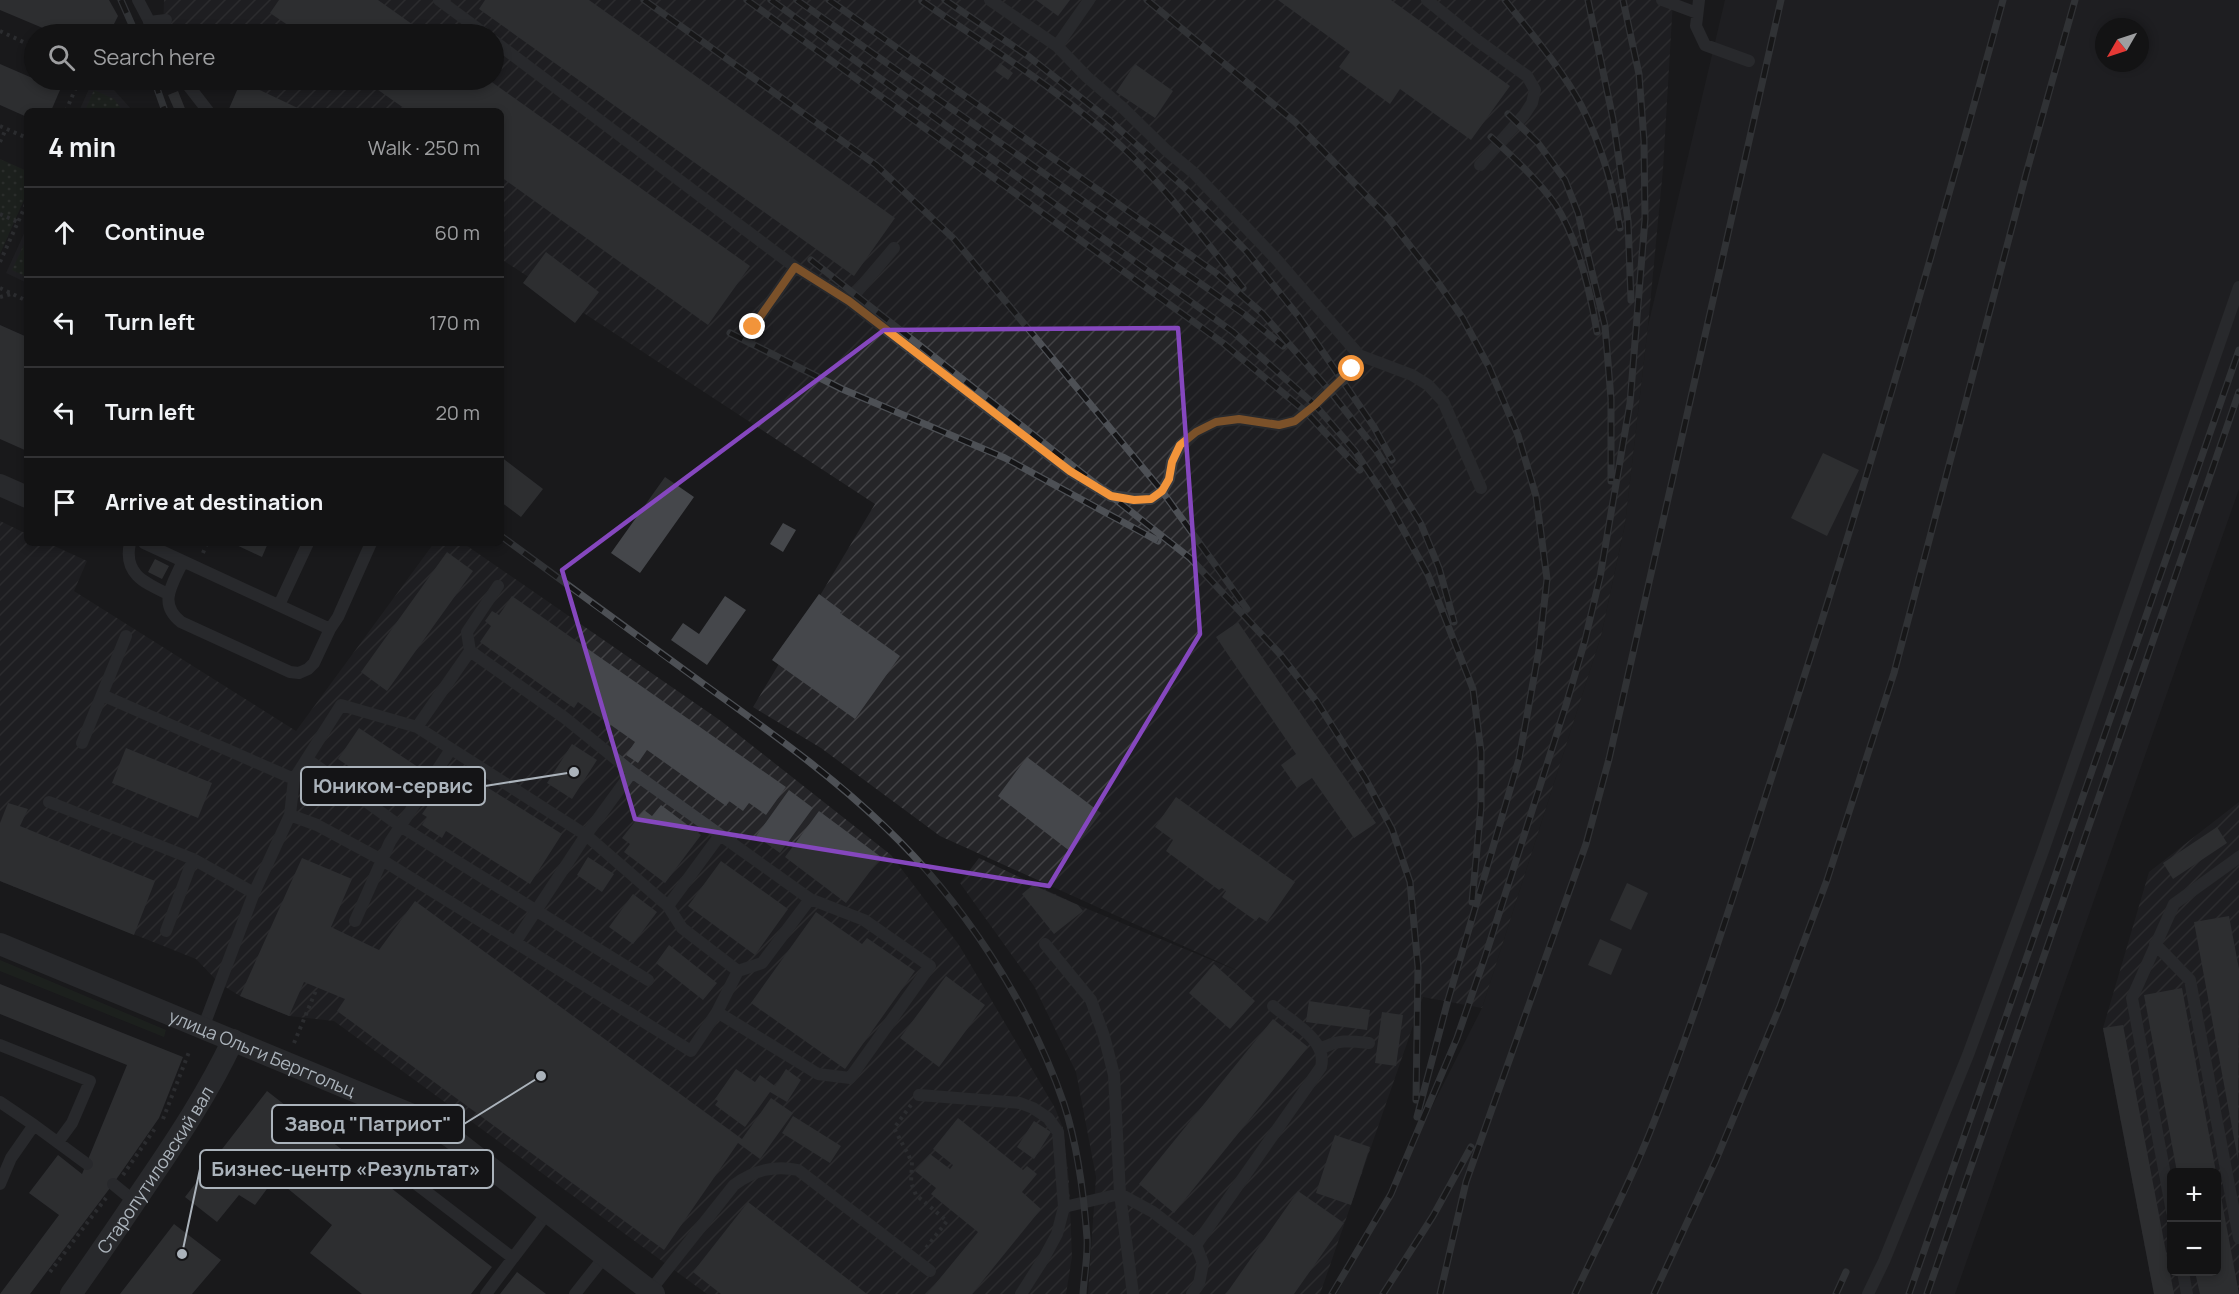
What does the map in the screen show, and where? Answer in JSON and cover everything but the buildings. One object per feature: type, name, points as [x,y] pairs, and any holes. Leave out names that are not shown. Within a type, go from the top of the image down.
[{"type":"street","points":[[0,485],[24,497]]},
{"type":"street","name":"улица Ольги Берггольц","points":[[0,944],[422,1119],[452,1138],[652,1292]]},
{"type":"street","name":"Старопутиловский вал","points":[[70,1294],[105,1248],[186,1126],[233,1040]]},
{"type":"lane","points":[[138,0],[149,22],[166,20]]},
{"type":"lane","points":[[439,0],[453,4],[474,24]]},
{"type":"lane","points":[[990,0],[1057,46],[1087,77],[1194,173],[1276,259],[1359,354],[1412,375],[1428,385],[1443,401],[1480,488]]},
{"type":"lane","points":[[1057,46],[1089,0]]},
{"type":"lane","points":[[1427,0],[1527,76],[1535,90],[1533,103],[1480,165]]},
{"type":"lane","points":[[1662,0],[1698,6],[1696,26],[1705,45],[1749,61]]},
{"type":"lane","points":[[504,49],[795,267],[849,301],[1070,471],[1111,496],[1134,500],[1151,499],[1162,491],[1169,479],[1172,462],[1180,445],[1196,432],[1216,422],[1239,419],[1279,425],[1295,421],[1342,380],[1352,369],[1359,354]]},
{"type":"lane","points":[[192,90],[206,108]]},
{"type":"lane","points":[[849,301],[894,248]]},
{"type":"lane","points":[[753,327],[795,267]]},
{"type":"lane","points":[[1868,1294],[1884,1261],[1968,1055],[2043,851],[2239,287]]},
{"type":"lane","points":[[130,546],[129,562],[134,573],[142,582],[168,594]]},
{"type":"lane","points":[[150,546],[330,629]]},
{"type":"lane","points":[[279,606],[307,546]]},
{"type":"lane","points":[[183,561],[168,594],[168,605],[173,615],[181,622],[290,672],[299,673],[314,663],[338,617],[370,546]]},
{"type":"lane","points":[[417,727],[470,651],[467,633],[498,586]]},
{"type":"lane","points":[[82,743],[126,636]]},
{"type":"lane","points":[[470,651],[565,718],[632,772],[810,899],[864,920],[930,966],[850,1078],[818,1074],[717,1011]]},
{"type":"lane","points":[[102,695],[294,779]]},
{"type":"lane","points":[[203,1028],[254,893],[290,815],[294,779],[341,705],[417,727],[586,835],[668,906],[682,928],[738,971]]},
{"type":"lane","points":[[355,921],[390,842],[451,749]]},
{"type":"lane","points":[[307,759],[400,826],[648,980]]},
{"type":"lane","points":[[516,941],[586,835],[632,772]]},
{"type":"lane","points":[[49,802],[192,859],[254,893]]},
{"type":"lane","points":[[290,815],[317,825],[382,860],[691,1051],[717,1011],[738,971],[762,963],[810,899]]},
{"type":"lane","points":[[668,906],[720,835]]},
{"type":"lane","points":[[2167,1185],[2132,999],[2174,903],[2239,857]]},
{"type":"lane","points":[[166,931],[192,859]]},
{"type":"lane","points":[[1045,944],[1091,1000],[1104,1036],[1114,1075],[1120,1194],[1133,1294]]},
{"type":"lane","points":[[2155,944],[2190,980],[2239,1238]]},
{"type":"lane","points":[[1196,1245],[1321,1067],[1323,1058],[1321,1049],[1314,1040],[1273,1006]]},
{"type":"lane","points":[[1321,1049],[1333,1042],[1345,1040],[1370,1043]]},
{"type":"lane","points":[[0,1045],[90,1081],[72,1123],[58,1142]]},
{"type":"lane","points":[[919,1095],[1020,1103],[1034,1108],[1048,1118],[1058,1132],[1064,1207],[1057,1234],[1021,1294]]},
{"type":"lane","points":[[0,1102],[87,1164]]},
{"type":"lane","points":[[0,1184],[11,1158],[34,1125]]},
{"type":"lane","points":[[652,1292],[734,1185],[748,1175],[782,1167],[798,1170],[930,1271]]},
{"type":"lane","points":[[407,1177],[513,1258]]},
{"type":"lane","points":[[114,1185],[135,1202]]},
{"type":"lane","points":[[1064,1207],[1120,1194],[1153,1212],[1196,1245],[1203,1263],[1199,1284],[1192,1294]]},
{"type":"lane","points":[[486,1294],[548,1212]]},
{"type":"lane","points":[[575,1294],[605,1256]]},
{"type":"lane","points":[[2183,1276],[2187,1294]]},
{"type":"path","points":[[0,31],[24,42]]},
{"type":"path","points":[[67,108],[75,90]]},
{"type":"path","points":[[0,126],[24,137]]},
{"type":"path","points":[[0,142],[6,129]]},
{"type":"path","points":[[0,262],[24,209]]},
{"type":"path","points":[[0,214],[18,222]]},
{"type":"path","points":[[0,288],[24,300]]},
{"type":"path","points":[[0,297],[11,293]]},
{"type":"path","points":[[202,554],[206,546]]},
{"type":"path","points":[[294,1043],[317,987]]},
{"type":"path","points":[[50,1272],[163,1118],[189,1052]]},
{"type":"path","points":[[917,1261],[947,1221],[916,1195],[911,1183],[912,1162],[894,1128],[919,1095]]},
{"type":"highlighted area","points":[[1178,328],[1200,634],[1049,886],[635,819],[562,570],[884,330]]},
{"type":"shaded area","points":[[164,0],[1673,0],[1663,169],[1648,326],[1625,524],[1601,636],[1482,1008],[1423,997],[1320,1294],[1088,1294],[1096,1177],[1076,1072],[1034,986],[960,883],[979,858],[1078,905],[1243,973],[940,836],[821,748],[753,707],[875,504],[504,261],[504,108],[270,108],[242,90],[504,90],[504,24],[163,24]]},
{"type":"shaded area","points":[[1725,0],[2239,0],[2239,489],[1955,1294],[1337,1294],[1482,1008],[1601,636],[1625,524],[1648,326]]},
{"type":"shaded area","points":[[88,90],[114,90],[130,108],[80,108]]},
{"type":"shaded area","points":[[94,90],[114,99],[121,108],[86,108]]},
{"type":"shaded area","points":[[0,159],[24,170],[24,200],[0,254]]},
{"type":"shaded area","points":[[24,234],[24,282],[6,273]]},
{"type":"shaded area","points":[[24,244],[24,276],[12,270]]},
{"type":"shaded area","points":[[0,521],[24,533],[24,546],[54,546],[87,561],[74,591],[296,731],[432,546],[467,546],[721,721],[891,855],[959,945],[1055,1108],[1063,1128],[1069,1181],[1072,1257],[1066,1294],[707,1294],[334,1021],[289,1016],[240,996],[219,983],[196,959],[0,881]]},
{"type":"shaded area","points":[[2239,802],[2239,1294],[2154,1294],[2103,1028],[2149,872]]},
{"type":"shaded area","points":[[0,960],[166,1030],[164,1037],[0,971]]},
{"type":"railway","points":[[121,0],[132,24]]},
{"type":"railway","points":[[644,0],[876,165],[954,239],[1162,491],[1247,609]]},
{"type":"railway","points":[[747,0],[1223,343],[1306,412],[1360,470]]},
{"type":"railway","points":[[771,0],[1233,332],[1315,405],[1355,451],[1386,498],[1428,575],[1473,689],[1481,752],[1481,807],[1472,902]]},
{"type":"railway","points":[[797,0],[1244,314],[1283,346]]},
{"type":"railway","points":[[829,0],[1216,273],[1263,314],[1330,391],[1376,450],[1421,524],[1439,568],[1454,622]]},
{"type":"railway","points":[[945,0],[1028,56],[1109,120],[1185,188],[1247,252],[1299,317],[1374,427],[1392,460]]},
{"type":"railway","points":[[1147,0],[1295,122],[1390,220],[1462,317],[1489,367],[1518,435],[1536,496],[1547,579],[1539,650],[1519,759],[1448,1000],[1417,1117]]},
{"type":"railway","points":[[1505,0],[1555,64],[1581,105],[1595,135],[1605,165],[1620,228]]},
{"type":"railway","points":[[1588,0],[1613,119],[1628,221],[1631,300]]},
{"type":"railway","points":[[1332,1294],[1391,1194],[1457,1038],[1566,705],[1600,577],[1630,403],[1645,219],[1644,141],[1639,74],[1623,0]]},
{"type":"railway","points":[[1440,1294],[1466,1182],[1586,844],[1609,759],[1781,0]]},
{"type":"railway","points":[[1575,1294],[1650,1132],[1722,932],[1872,457],[2003,0]]},
{"type":"railway","points":[[1654,1294],[1716,1160],[1780,1006],[1827,880],[1894,673],[2026,174],[2075,0]]},
{"type":"railway","points":[[922,1],[1049,88],[1121,146],[1170,197],[1243,288]]},
{"type":"railway","points":[[158,90],[164,108]]},
{"type":"railway","points":[[1508,114],[1538,143],[1565,180],[1578,213],[1605,326],[1611,399],[1611,481]]},
{"type":"railway","points":[[1491,137],[1540,186],[1563,218],[1577,249],[1597,332]]},
{"type":"railway","points":[[811,260],[1190,558],[1279,653],[1317,702],[1365,778],[1392,829],[1410,882],[1418,967],[1416,1100]]},
{"type":"railway","points":[[730,333],[842,389],[1005,458],[1158,541]]},
{"type":"railway","points":[[1909,1294],[2239,350]]},
{"type":"railway","points":[[1927,1294],[2239,392]]},
{"type":"railway","points":[[504,538],[820,770],[884,826],[940,886],[990,954],[1012,991],[1032,1028],[1064,1104],[1076,1153],[1086,1222],[1087,1252],[1083,1294]]},
{"type":"railway","points":[[1383,1294],[1433,1216],[1471,1147]]},
{"type":"railway","points":[[1836,1294],[1846,1272]]},
{"type":"place","name":"Юником-сервис","points":[[574,772]]},
{"type":"place","name":"Завод \"Патриот\"","points":[[541,1076]]},
{"type":"place","name":"Бизнес-центр «Результат»","points":[[182,1254]]},
{"type":"route","points":[[753,327],[795,267],[849,301],[1070,471],[1111,496],[1134,500],[1151,499],[1162,491],[1169,479],[1172,462],[1180,445],[1196,432],[1216,422],[1239,419],[1279,425],[1295,421],[1352,369]]}]
